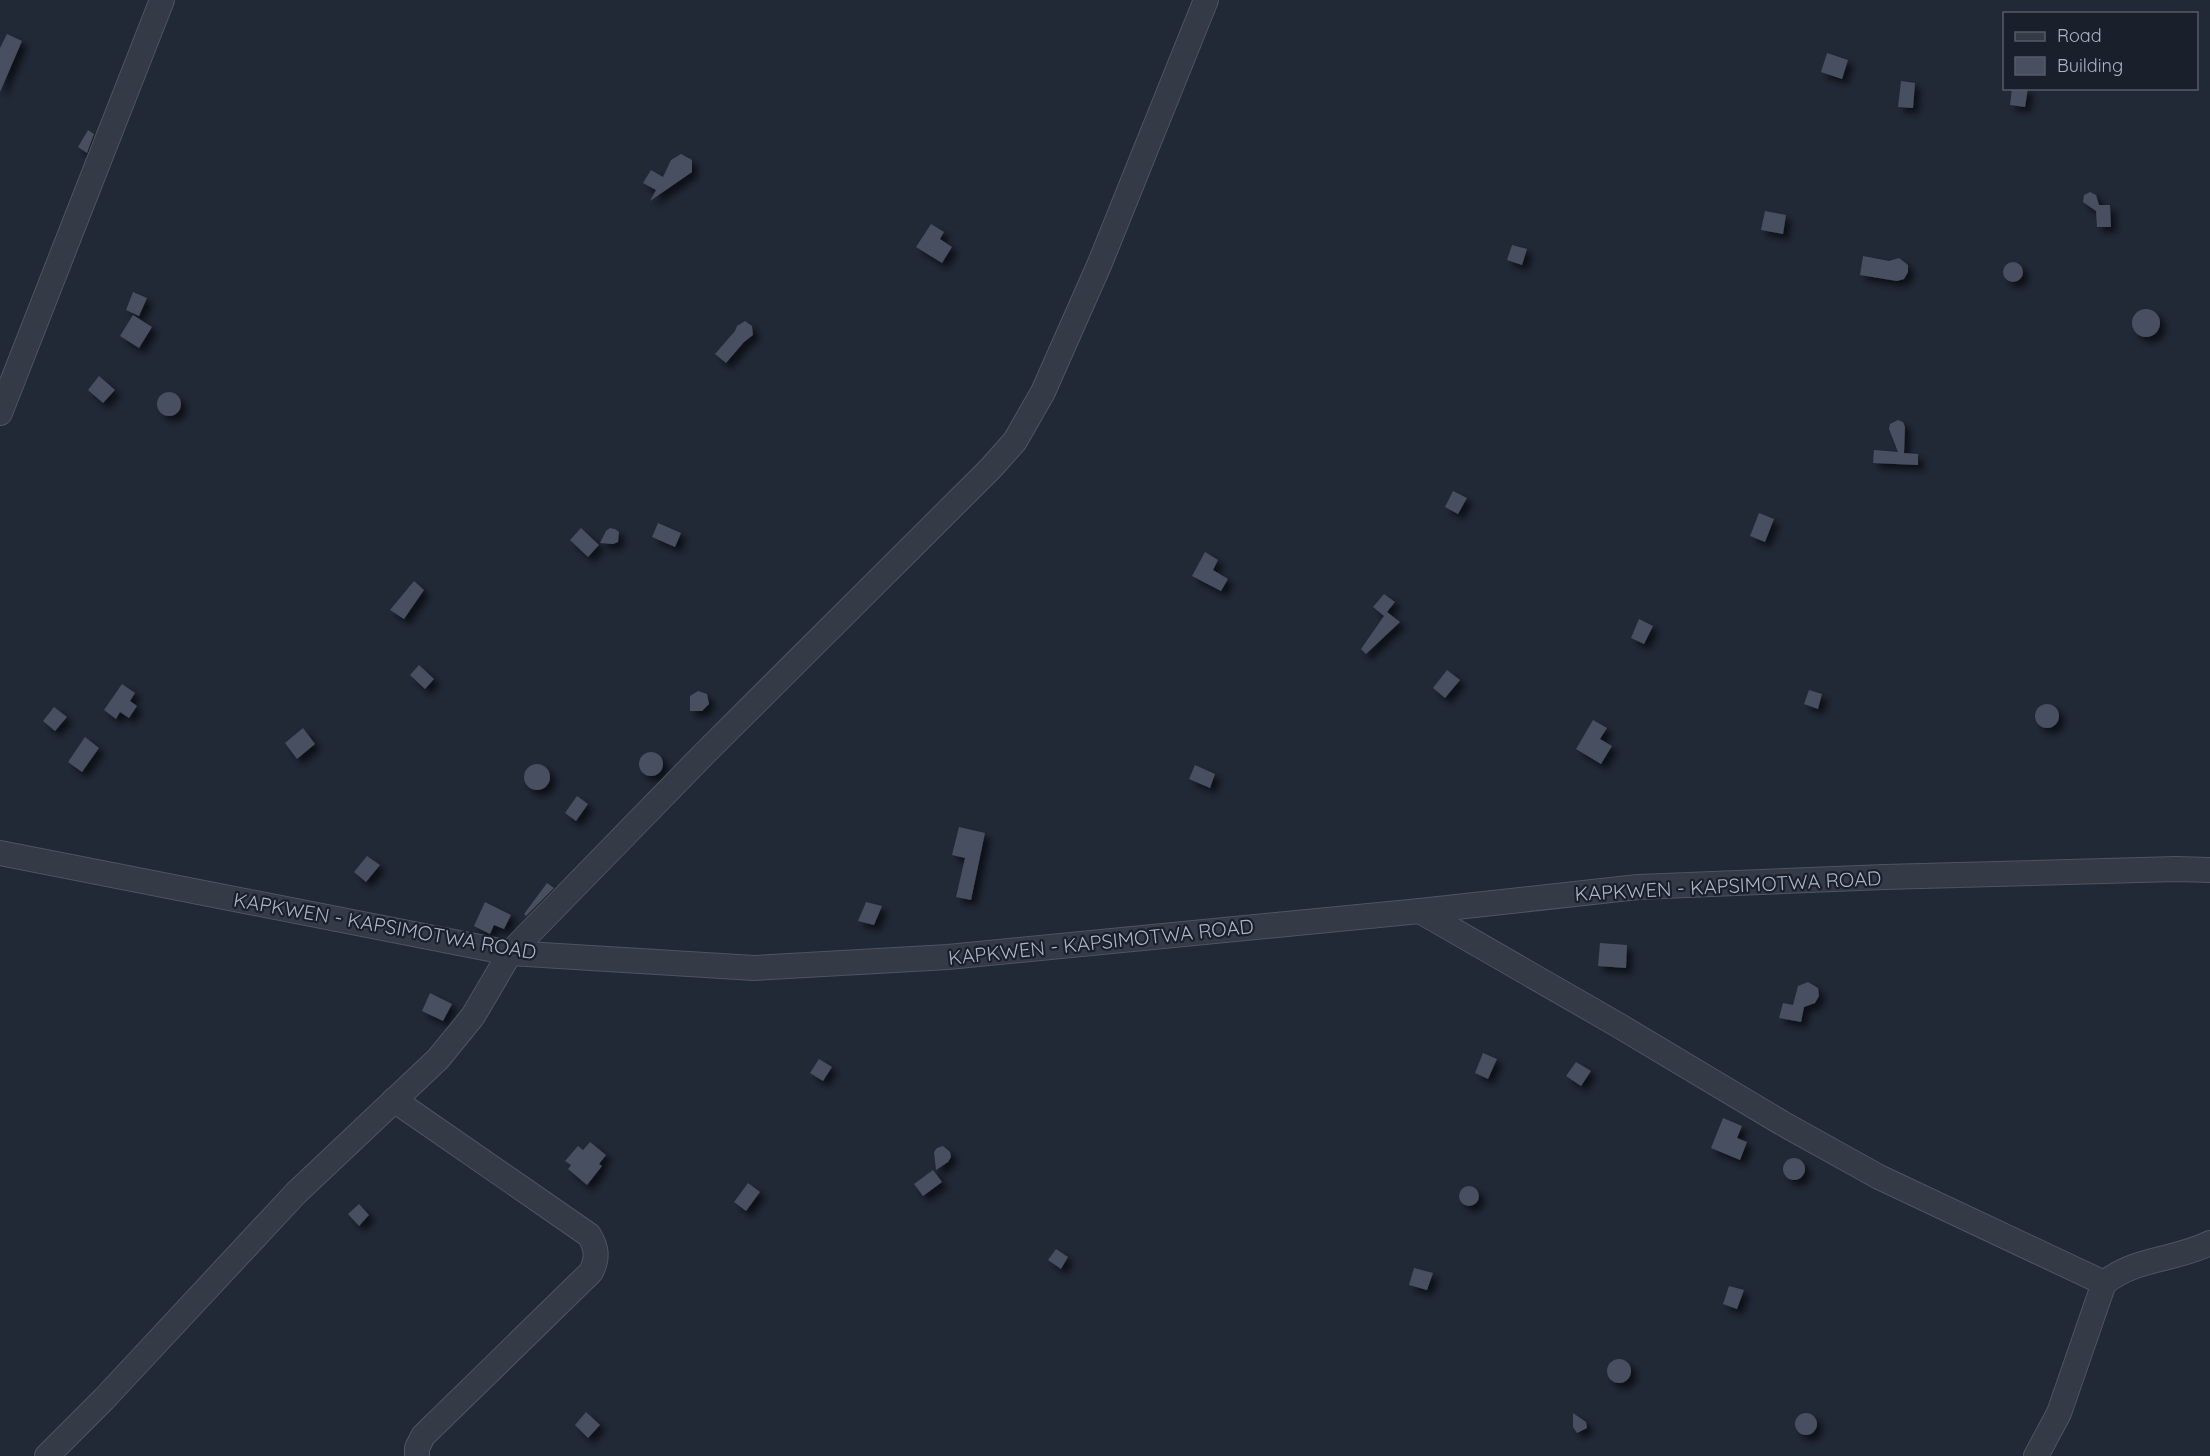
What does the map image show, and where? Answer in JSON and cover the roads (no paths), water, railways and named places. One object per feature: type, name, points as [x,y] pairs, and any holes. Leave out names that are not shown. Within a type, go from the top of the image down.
[{"type":"street","points":[[0,413],[162,0]]},
{"type":"street","points":[[47,1456],[112,1391],[296,1193],[438,1059],[473,1016],[510,953],[1015,441],[1043,392],[1100,263],[1206,0]]},
{"type":"street","name":"KAPKWEN - KAPSIMOTWA ROAD","points":[[0,852],[510,953],[754,968],[948,957],[1420,911],[1638,887],[1884,877],[2210,870]]},
{"type":"street","points":[[1420,911],[1782,1123],[1879,1177],[2104,1283]]},
{"type":"street","points":[[394,1100],[589,1235],[597,1254],[591,1272],[423,1436],[417,1448],[417,1456]]},
{"type":"street","points":[[2036,1456],[2059,1413],[2104,1283],[2117,1273],[2139,1263],[2206,1250]]}]
